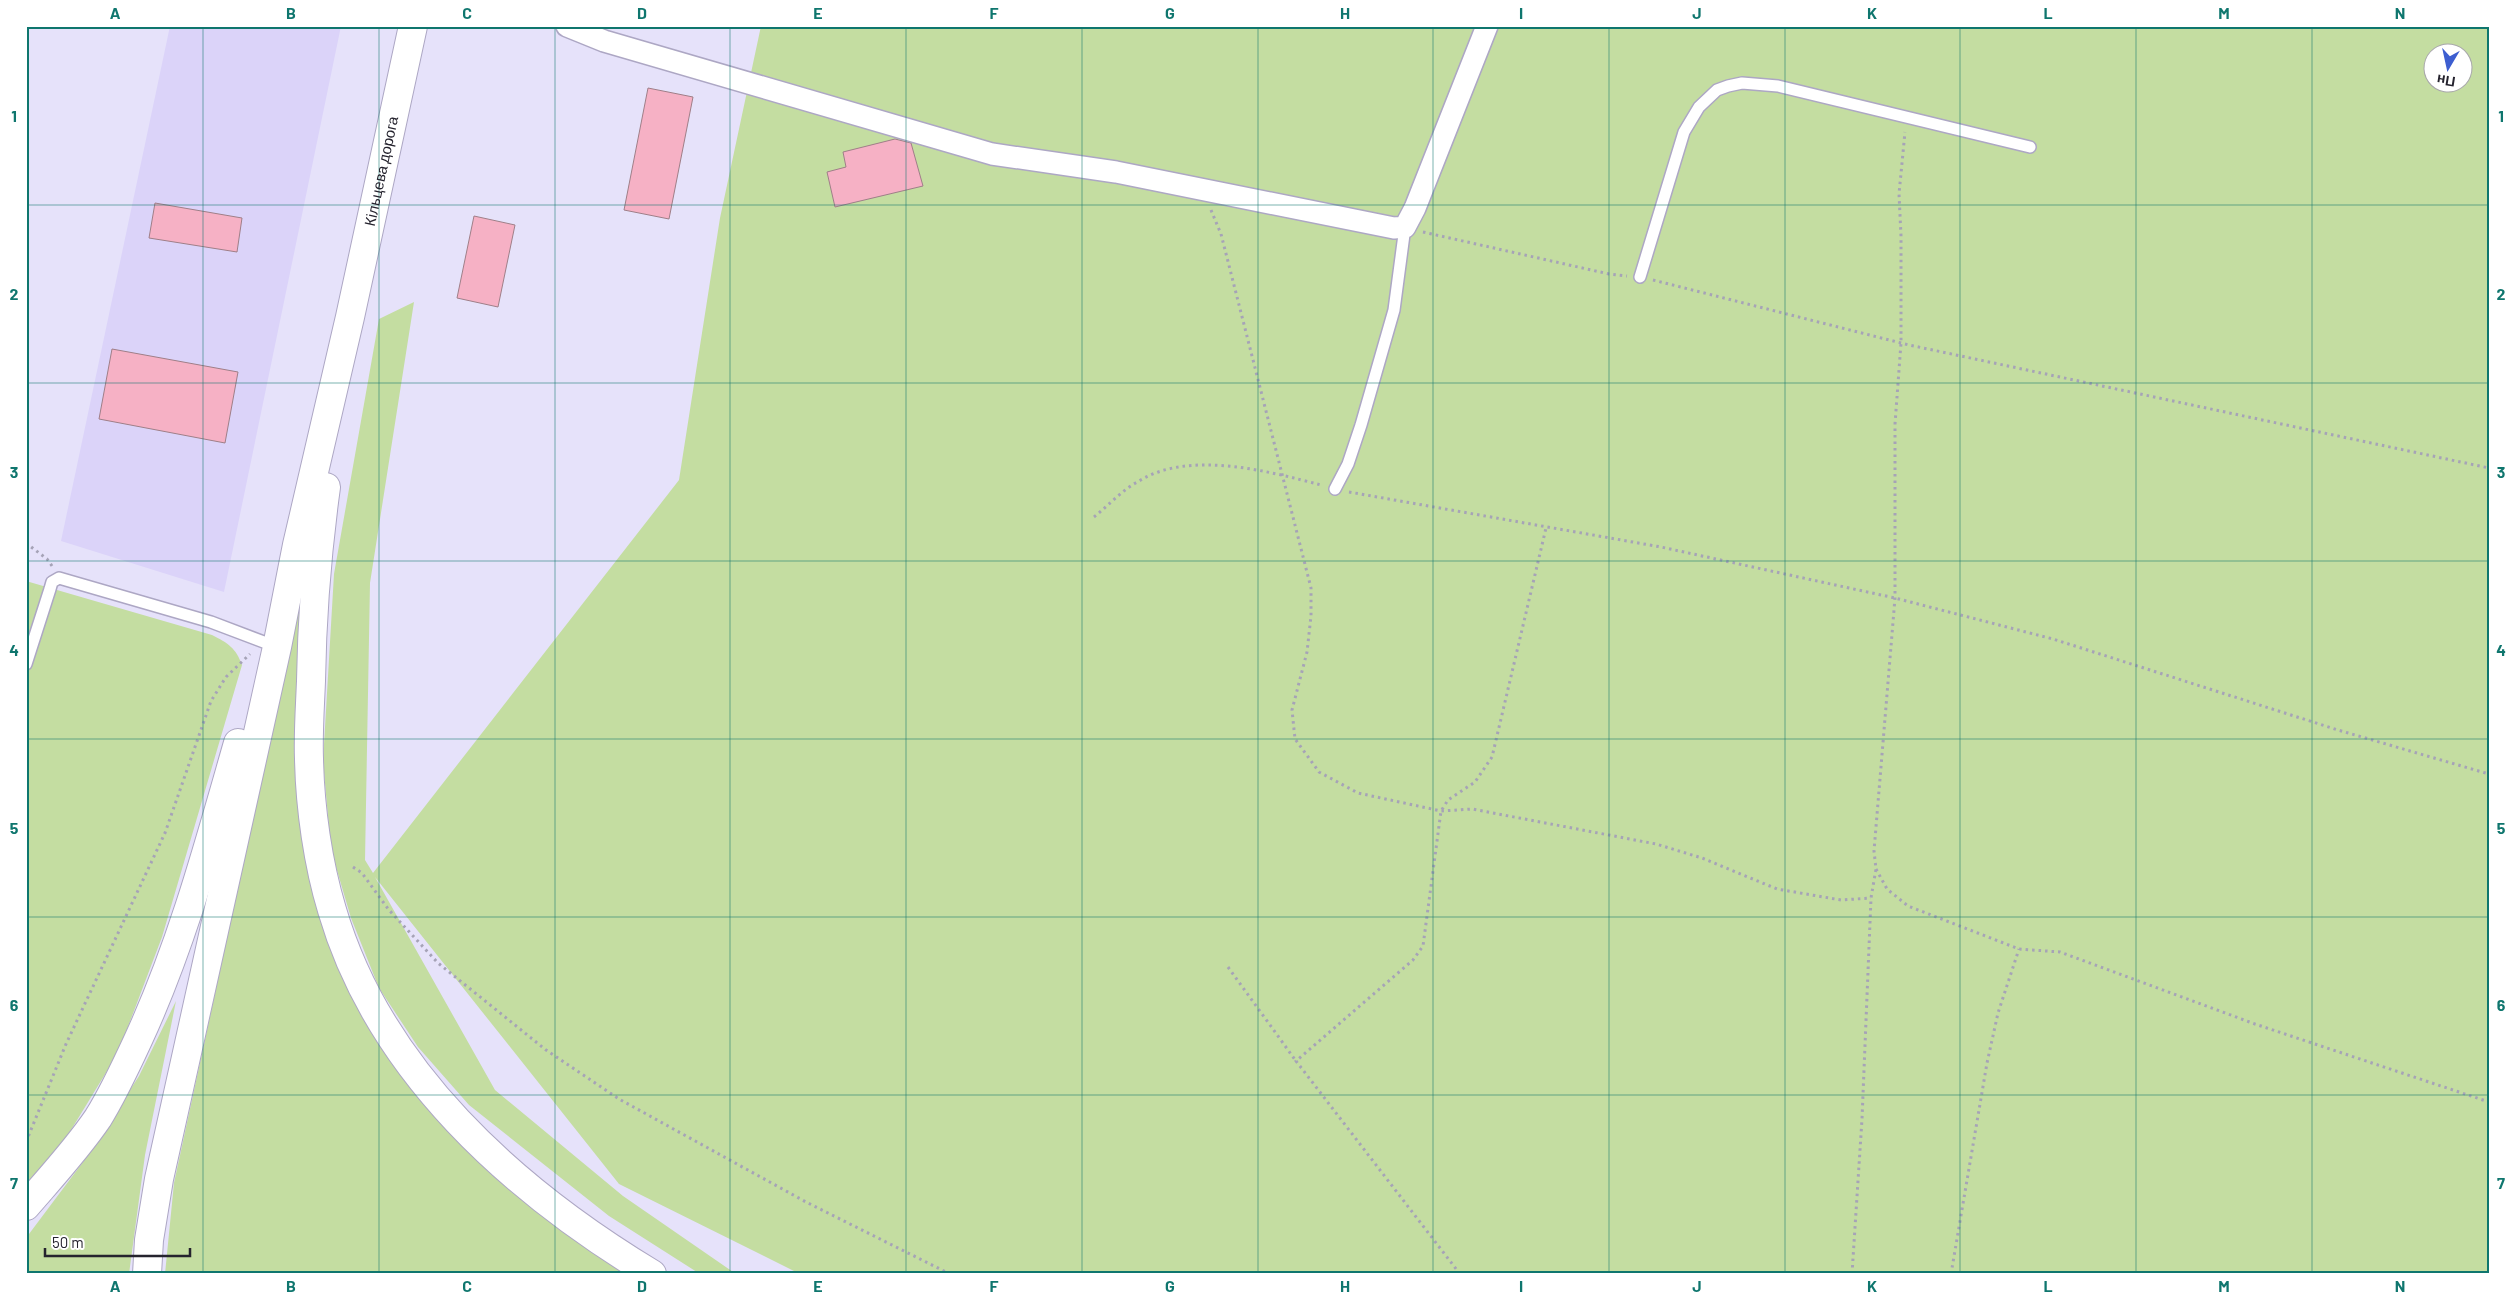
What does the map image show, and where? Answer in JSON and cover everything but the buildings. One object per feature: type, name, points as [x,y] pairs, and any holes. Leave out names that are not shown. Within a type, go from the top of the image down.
[{"type":"highway","name":"Кільцева дорога","points":[[350,317],[413,26]]},
{"type":"highway","points":[[26,1206],[66,1161],[98,1117],[127,1065],[153,1007],[187,918],[296,545],[350,317]]},
{"type":"highway","points":[[350,317],[322,513],[312,615],[308,760],[319,853],[332,911],[354,967],[398,1050],[446,1108],[499,1161],[561,1213],[652,1274]]},
{"type":"highway","points":[[147,1274],[149,1240],[159,1179],[267,643]]},
{"type":"street","points":[[568,26],[604,41],[992,154],[1116,172],[1394,228],[1405,227],[1487,26]]},
{"type":"lane","points":[[1640,277],[1684,132],[1699,107],[1717,90],[1742,83],[1778,86],[2030,148]]},
{"type":"lane","points":[[1334,489],[1348,464],[1362,425],[1394,310],[1405,227]]},
{"type":"lane","points":[[26,664],[52,582],[59,578],[211,622],[267,643]]},
{"type":"path","points":[[1852,1274],[1862,1119],[1871,898],[1876,869],[1874,851],[1895,598],[1895,424],[1900,343],[1901,236],[1899,194],[1900,163],[1907,117]]},
{"type":"path","points":[[1201,189],[1221,234],[1311,588],[1311,616],[1307,652],[1292,710],[1295,739],[1319,772],[1358,794],[1441,811],[1472,809],[1656,844],[1702,858],[1777,889],[1841,900],[1871,898]]},
{"type":"path","points":[[1900,343],[2489,468]]},
{"type":"path","points":[[1094,517],[1139,481],[1159,471],[1185,466],[1221,466],[1282,475],[1334,489],[1661,547],[1895,598],[2053,639],[2338,730],[2489,774]]},
{"type":"path","points":[[1296,1061],[1413,960],[1423,946],[1441,811],[1448,800],[1475,782],[1492,757],[1546,528]]},
{"type":"path","points":[[26,543],[47,559],[59,578]]},
{"type":"path","points":[[26,1142],[66,1044],[165,833],[211,701],[226,677],[267,643]]},
{"type":"path","points":[[354,867],[362,873],[385,905],[438,963],[546,1050],[619,1099],[806,1202],[950,1274]]},
{"type":"path","points":[[1876,869],[1887,889],[1908,906],[2019,949],[2060,952],[2255,1024],[2489,1102]]},
{"type":"path","points":[[1951,1274],[1987,1062],[1998,1013],[2019,949]]},
{"type":"path","points":[[1228,967],[1296,1061],[1460,1274]]},
{"type":"shaded area","points":[[170,26],[341,26],[224,592],[61,541]]},
{"type":"green space","points":[[761,26],[2489,26],[2489,1274],[800,1274],[619,1184],[375,877],[495,1090],[623,1196],[736,1274],[700,1274],[609,1216],[469,1105],[418,1047],[379,988],[351,918],[331,850],[323,761],[334,574],[379,319],[414,302],[370,583],[365,860],[373,873],[679,480],[720,218]]},
{"type":"green space","points":[[307,568],[296,764],[394,1061],[633,1274],[165,1274],[174,1183]]},
{"type":"green space","points":[[26,581],[212,635],[231,647],[242,665],[162,937],[118,1053],[60,1148],[26,1189]]},
{"type":"green space","points":[[176,1001],[145,1155],[129,1274],[26,1274],[26,1238],[83,1162],[139,1076]]}]
